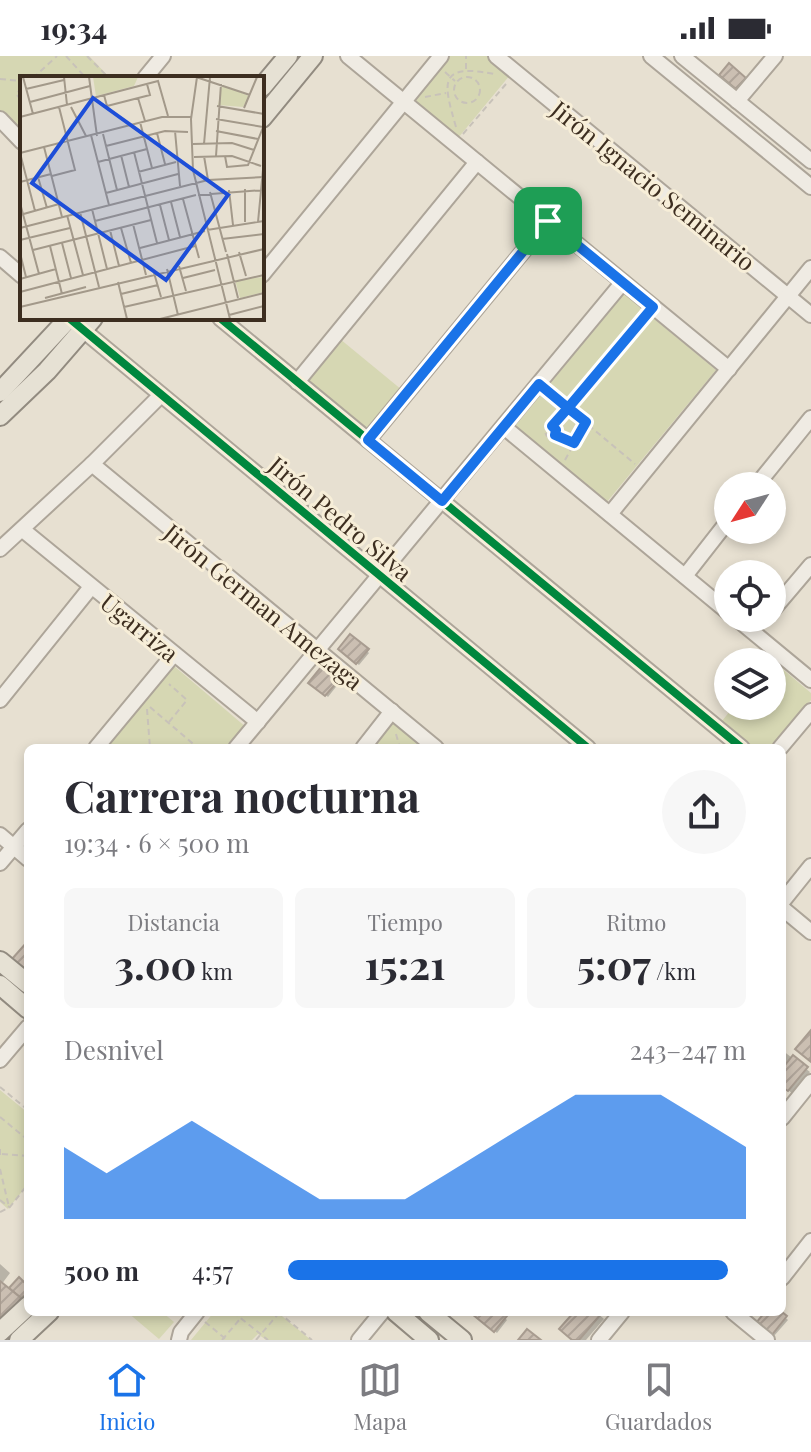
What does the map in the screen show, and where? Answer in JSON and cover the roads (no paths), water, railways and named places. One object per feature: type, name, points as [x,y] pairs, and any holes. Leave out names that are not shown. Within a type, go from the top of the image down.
[{"type":"main road","points":[[264,85],[288,56]]},
{"type":"main road","points":[[264,116],[313,56]]},
{"type":"main road","points":[[0,392],[79,321]]},
{"type":"main road","points":[[0,416],[47,371],[79,321]]},
{"type":"main road","points":[[0,961],[24,981]]},
{"type":"main road","points":[[0,985],[24,1006]]},
{"type":"main road","points":[[0,1332],[24,1310]]},
{"type":"main road","points":[[30,1337],[46,1316]]},
{"type":"main road","points":[[401,1316],[429,1340]]},
{"type":"main road","points":[[433,1316],[462,1340]]},
{"type":"street","points":[[147,76],[163,56]]},
{"type":"street","points":[[348,56],[729,369]]},
{"type":"street","points":[[264,273],[441,56]]},
{"type":"street","name":"Jirón Ignacio Seminario","points":[[496,56],[514,75],[811,315]]},
{"type":"street","points":[[651,56],[811,187]]},
{"type":"street","points":[[682,56],[811,161]]},
{"type":"street","points":[[737,101],[775,56]]},
{"type":"street","points":[[0,119],[20,140]]},
{"type":"street","points":[[297,382],[477,162]]},
{"type":"street","points":[[368,440],[548,221]]},
{"type":"street","points":[[0,257],[20,274]]},
{"type":"street","points":[[610,514],[811,268]]},
{"type":"street","points":[[239,744],[623,282]]},
{"type":"street","points":[[225,320],[737,744]]},
{"type":"street","name":"Jirón Pedro Silva","points":[[79,321],[161,395],[583,744]]},
{"type":"street","points":[[0,549],[161,395]]},
{"type":"street","points":[[767,472],[811,418]]},
{"type":"street","points":[[504,427],[714,600]]},
{"type":"street","name":"Jirón German Amezaga","points":[[92,464],[431,744]]},
{"type":"street","name":"Ugarriza","points":[[23,530],[258,722]]},
{"type":"street","points":[[685,576],[714,539]]},
{"type":"street","points":[[786,594],[811,565]]},
{"type":"street","points":[[0,700],[91,587]]},
{"type":"street","points":[[754,633],[811,680]]},
{"type":"street","points":[[99,744],[174,654]]},
{"type":"street","points":[[366,744],[392,711]]},
{"type":"street","points":[[783,744],[811,711]]},
{"type":"street","points":[[0,835],[24,856]]},
{"type":"street","points":[[0,863],[24,835]]},
{"type":"street","points":[[786,900],[811,866]]},
{"type":"street","points":[[786,909],[811,932]]},
{"type":"street","points":[[0,1060],[24,1032]]},
{"type":"street","points":[[786,1113],[811,1082]]},
{"type":"street","points":[[786,1273],[811,1241]]},
{"type":"street","points":[[179,1340],[181,1332],[200,1316]]},
{"type":"street","points":[[359,1340],[379,1316]]},
{"type":"street","points":[[599,1340],[619,1316]]},
{"type":"street","points":[[751,1318],[767,1340]]},
{"type":"street","points":[[0,1332],[30,1337]]},
{"type":"street","points":[[0,1332],[10,1340]]}]
